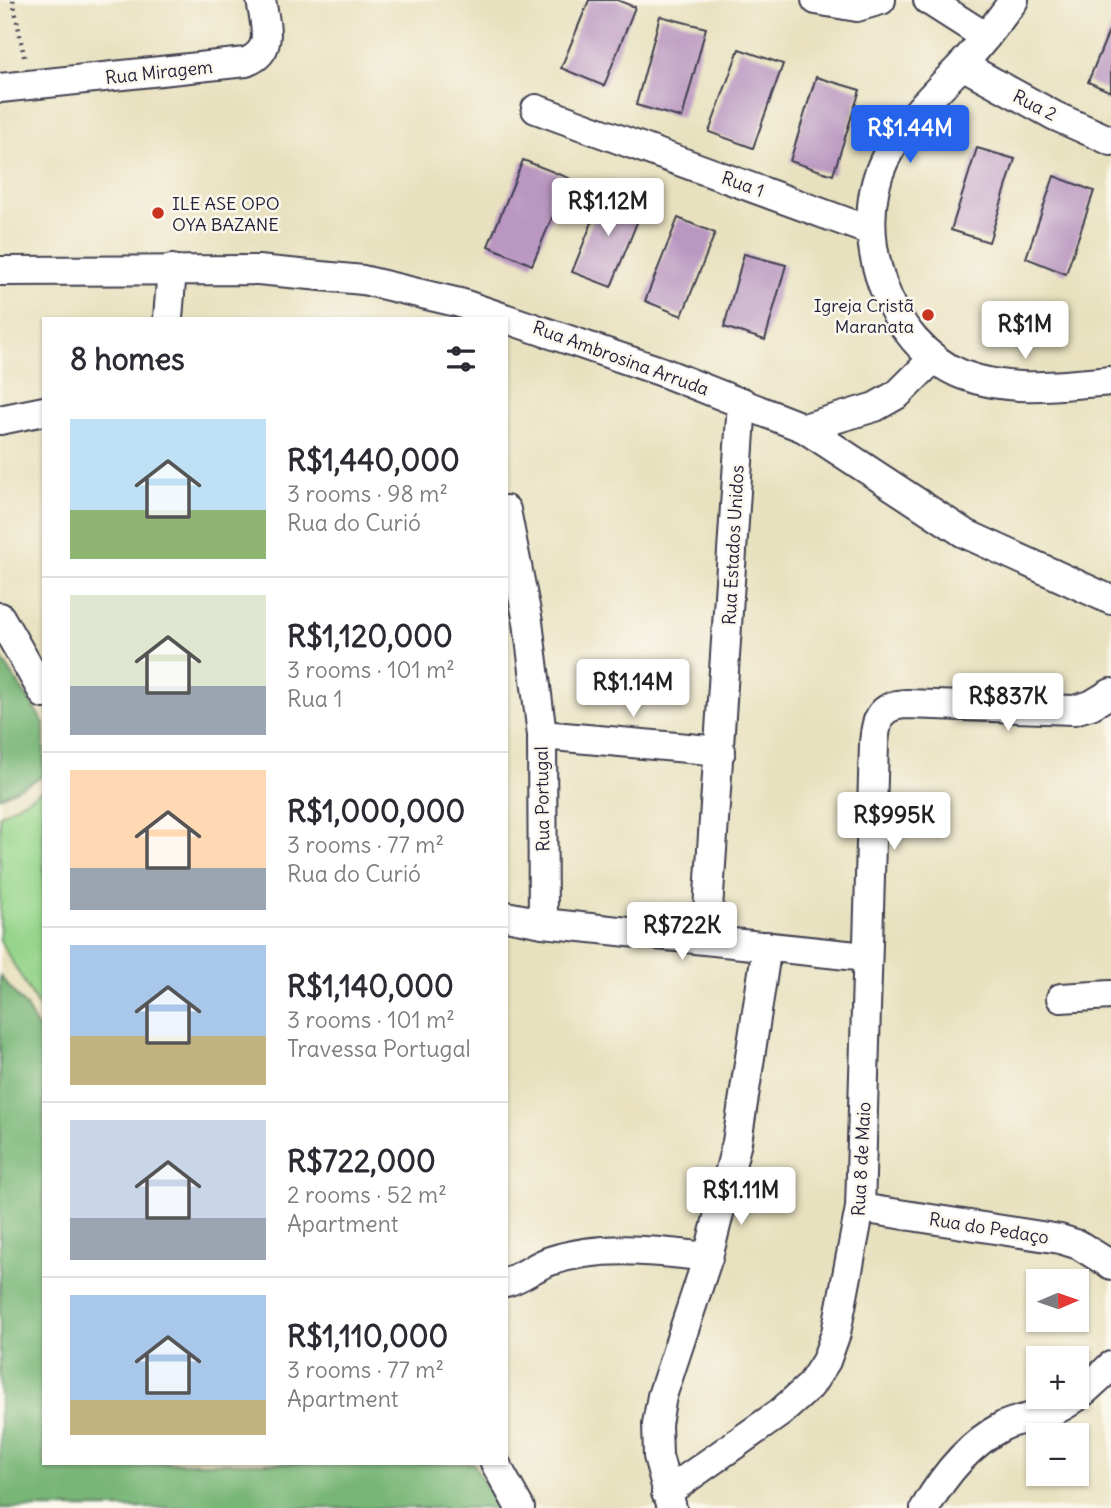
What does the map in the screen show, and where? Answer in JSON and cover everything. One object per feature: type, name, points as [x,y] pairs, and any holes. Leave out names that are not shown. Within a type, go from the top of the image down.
[{"type":"street","name":"Rua Miragem","points":[[0,88],[246,62],[261,54],[265,46],[261,0]]},
{"type":"street","points":[[816,0],[857,7],[881,0]]},
{"type":"street","points":[[928,0],[986,37]]},
{"type":"street","points":[[1014,0],[962,65],[924,104],[900,134],[883,162],[872,197],[870,231],[877,268],[889,299],[907,330],[934,358],[961,374],[993,383],[1048,386],[1111,381]]},
{"type":"street","name":"Rua 2","points":[[962,65],[1055,116],[1111,141]]},
{"type":"street","name":"Rua 1","points":[[536,109],[870,231]]},
{"type":"street","points":[[168,317],[172,269]]},
{"type":"street","name":"Rua Ambrosina Arruda","points":[[0,271],[258,270],[363,280],[497,317]]},
{"type":"street","name":"Rua Ambrosina Arruda","points":[[508,321],[742,402],[804,428],[964,533],[1111,600]]},
{"type":"street","points":[[804,428],[875,407],[898,394],[934,358]]},
{"type":"street","name":"Rua Estados Unidos","points":[[706,940],[721,751],[742,402]]},
{"type":"street","points":[[0,420],[42,411]]},
{"type":"street","name":"Rua Portugal","points":[[508,520],[528,622],[542,736],[543,923]]},
{"type":"street","points":[[0,617],[42,690]]},
{"type":"street","name":"Rua 8 de Maio","points":[[669,1501],[810,1386],[826,1361],[836,1333],[860,1208],[874,744],[880,713],[896,704],[1054,711],[1091,705],[1111,693]]},
{"type":"street","points":[[542,736],[721,751]]},
{"type":"street","points":[[508,916],[543,923],[866,957]]},
{"type":"street","points":[[669,1501],[658,1456],[657,1424],[662,1396],[708,1257],[737,1142],[767,946]]},
{"type":"street","points":[[1061,998],[1111,995]]},
{"type":"street","name":"Rua do Pedaço","points":[[860,1208],[1060,1239],[1079,1245],[1111,1265]]},
{"type":"street","points":[[510,1281],[548,1261],[589,1252],[645,1250],[708,1257]]},
{"type":"street","points":[[925,1508],[939,1484],[984,1439],[1004,1426],[1065,1404],[1111,1366]]},
{"type":"street","points":[[496,1465],[520,1508]]},
{"type":"path","points":[[13,0],[29,86]]},
{"type":"green space","points":[[0,656],[42,720],[42,777],[0,797]]},
{"type":"green space","points":[[42,790],[42,1013],[0,941],[0,815]]},
{"type":"green space","points":[[0,976],[26,1007],[42,1035],[42,1465],[474,1465],[499,1508],[0,1508]]},
{"type":"building","points":[[589,0],[617,0],[635,7],[604,86],[561,68]]},
{"type":"building","points":[[660,16],[706,28],[682,118],[636,105]]},
{"type":"building","points":[[1111,26],[1111,92],[1088,82]]},
{"type":"building","points":[[739,49],[783,64],[753,148],[709,132]]},
{"type":"building","points":[[816,77],[860,90],[833,175],[790,161]]},
{"type":"building","points":[[977,148],[1015,159],[989,242],[951,230]]},
{"type":"building","points":[[523,160],[569,178],[532,265],[488,246]]},
{"type":"building","points":[[1054,176],[1094,191],[1066,274],[1026,258]]},
{"type":"building","points":[[605,190],[644,205],[611,287],[572,272]]},
{"type":"building","points":[[678,218],[715,233],[682,316],[645,301]]},
{"type":"building","points":[[744,254],[786,265],[765,340],[724,327]]},
{"type":"place","name":"ILE ASE OPO OYA BAZANE","points":[[158,213]]},
{"type":"place","name":"Igreja Cristã Maranata","points":[[928,315]]}]
